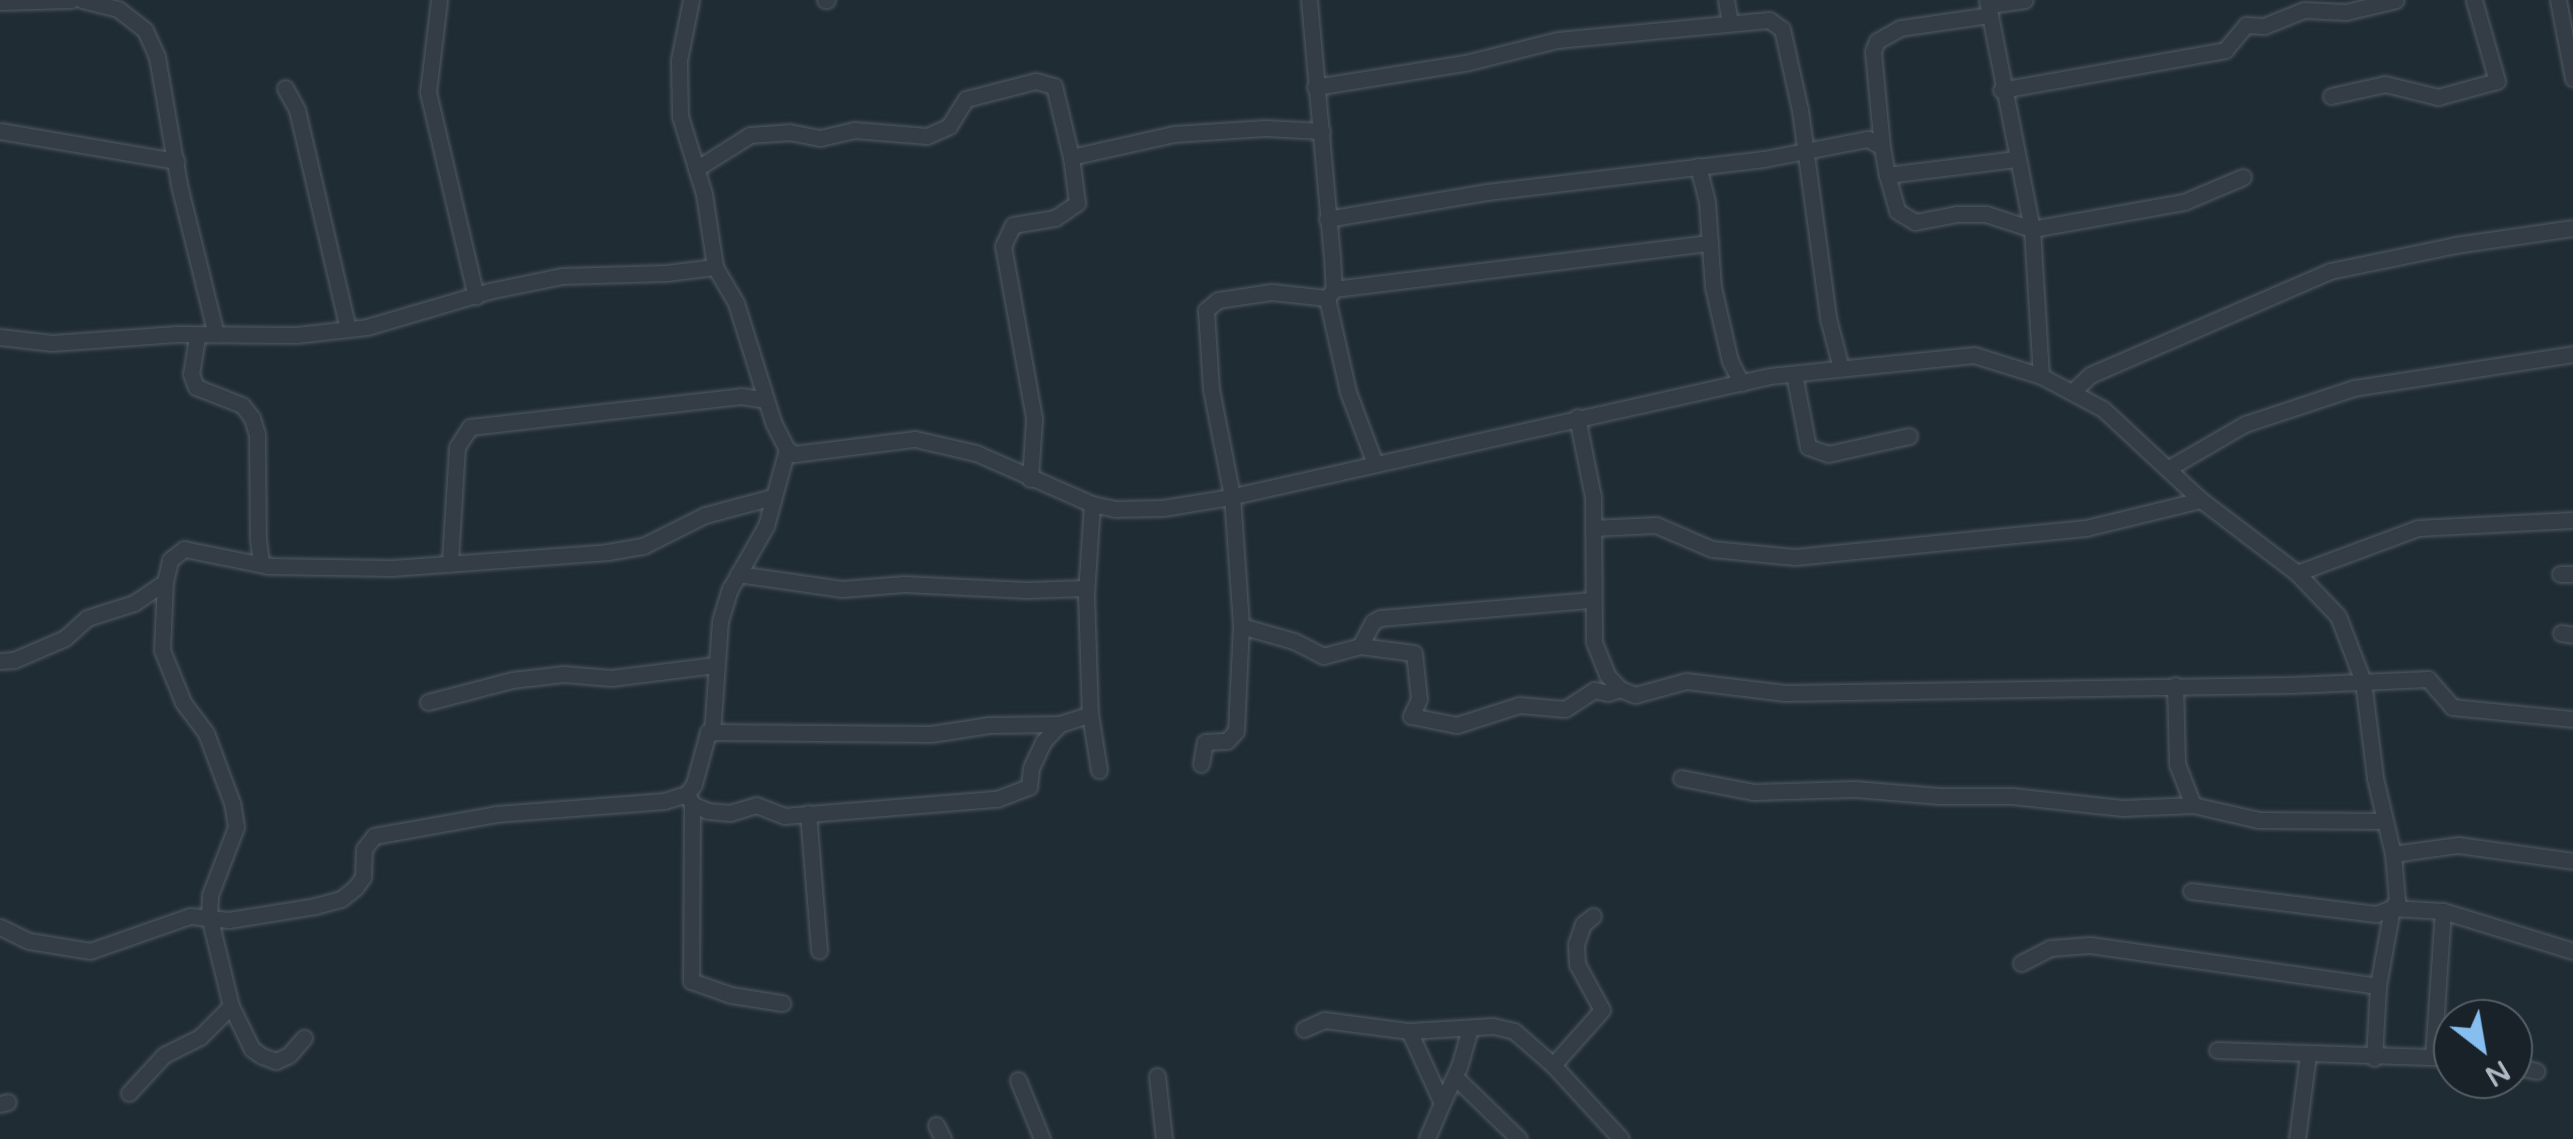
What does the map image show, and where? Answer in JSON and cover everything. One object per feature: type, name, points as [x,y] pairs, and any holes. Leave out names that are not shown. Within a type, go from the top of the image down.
[{"type":"street","points":[[0,2],[70,0]]},
{"type":"street","points":[[82,0],[118,9],[145,30],[157,58],[216,334]]},
{"type":"street","points":[[439,0],[428,92],[476,296]]},
{"type":"street","points":[[691,0],[679,60],[680,116],[696,169],[715,267],[736,304],[765,400],[787,450],[766,526],[738,574],[720,621],[712,733]]},
{"type":"street","points":[[1309,0],[1322,130],[1331,294],[1348,392],[1375,464]]},
{"type":"street","points":[[1726,0],[1730,22]]},
{"type":"street","points":[[2025,0],[1900,28],[1877,41],[1874,50],[1882,147],[1897,210],[1915,222],[1958,214],[1986,214],[2032,229],[2184,202],[2242,177]]},
{"type":"street","points":[[2331,96],[2384,84],[2438,97],[2497,81],[2474,0]]},
{"type":"street","points":[[2558,0],[2573,79]]},
{"type":"street","points":[[2002,90],[2225,50],[2246,25],[2264,26],[2304,10],[2346,12],[2388,1]]},
{"type":"street","points":[[1989,7],[2002,90],[2032,229],[2041,376]]},
{"type":"street","points":[[1315,87],[1466,64],[1557,40],[1768,20],[1782,29],[1808,150],[1820,266],[1841,368]]},
{"type":"street","points":[[696,169],[750,135],[789,132],[820,138],[854,130],[927,136],[949,126],[966,99],[1036,81],[1054,86],[1072,157],[1077,203],[1055,218],[1013,225],[1003,246],[1034,418],[1030,479]]},
{"type":"street","points":[[284,88],[297,110],[348,329]]},
{"type":"street","points":[[1072,157],[1174,134],[1265,128],[1322,130]]},
{"type":"street","points":[[0,131],[176,161]]},
{"type":"street","points":[[1327,219],[1486,192],[1698,166],[1868,139],[1882,147]]},
{"type":"street","points":[[1886,175],[2016,159]]},
{"type":"street","points":[[1698,166],[1708,202],[1713,287],[1730,361],[1740,383]]},
{"type":"street","points":[[2072,392],[2090,376],[2330,271],[2573,228]]},
{"type":"street","points":[[1201,764],[1206,742],[1227,741],[1236,730],[1241,626],[1232,496],[1211,389],[1206,310],[1218,300],[1271,292],[1331,294],[1710,243]]},
{"type":"street","points":[[0,337],[52,343],[177,334],[197,337],[348,329],[562,276],[666,273],[715,267]]},
{"type":"street","points":[[197,337],[191,374],[196,387],[242,405],[257,434],[258,539],[261,562],[268,566]]},
{"type":"street","points":[[2168,468],[2244,424],[2354,388],[2573,354]]},
{"type":"street","points":[[787,450],[815,454],[915,439],[976,453],[1092,504],[1116,509],[1162,508],[1232,496],[1577,416],[1794,374],[1974,355],[2041,376],[2131,431],[2201,500],[2297,573],[2338,616],[2363,680],[2398,901],[2392,908],[2378,986],[2374,1058]]},
{"type":"street","points":[[1794,374],[1808,448],[1828,454],[1908,436]]},
{"type":"street","points":[[450,561],[457,447],[470,427],[741,396],[765,400]]},
{"type":"street","points":[[1577,416],[1593,498],[1592,600],[1599,658],[1620,689]]},
{"type":"street","points":[[304,1038],[276,1061],[262,1056],[252,1048],[230,1006],[209,916],[210,895],[236,827],[216,756],[183,702],[162,650],[164,582],[170,560],[184,549],[268,566],[392,568],[643,546],[705,515],[773,497]]},
{"type":"street","points":[[1593,528],[1656,525],[1712,549],[1795,558],[2086,528],[2201,500]]},
{"type":"street","points":[[1092,504],[1086,588],[1090,714],[1098,770]]},
{"type":"street","points":[[2297,573],[2418,528],[2573,520]]},
{"type":"street","points":[[738,574],[842,589],[904,584],[1027,590],[1086,588]]},
{"type":"street","points":[[0,661],[14,660],[65,638],[87,618],[134,603],[164,582]]},
{"type":"street","points":[[1360,646],[1373,622],[1386,617],[1592,600]]},
{"type":"street","points":[[1241,626],[1294,641],[1323,656],[1360,646],[1414,654],[1418,699],[1410,716],[1457,725],[1519,705],[1566,709],[1594,690],[1648,694],[1672,682],[1784,694],[2428,679],[2452,707],[2573,719]]},
{"type":"street","points":[[428,702],[512,680],[564,674],[611,678],[715,665]]},
{"type":"street","points":[[2175,685],[2178,764],[2193,805]]},
{"type":"street","points":[[782,1003],[730,995],[691,981],[690,799],[708,732],[931,734],[989,725],[1060,724],[1090,714]]},
{"type":"street","points":[[0,927],[29,941],[90,951],[190,916],[248,918],[340,899],[363,877],[364,850],[374,836],[496,814],[690,799],[730,813],[756,805],[784,816],[1016,795],[1029,787],[1031,768],[1043,742],[1060,724]]},
{"type":"street","points":[[1681,778],[1752,792],[1855,789],[1940,796],[2012,796],[2122,808],[2193,805],[2248,819],[2384,821]]},
{"type":"street","points":[[808,812],[819,950]]},
{"type":"street","points":[[2393,854],[2458,845],[2573,861]]},
{"type":"street","points":[[2190,891],[2376,914],[2392,908],[2443,912],[2573,951]]},
{"type":"street","points":[[2217,1050],[2432,1057],[2443,912]]},
{"type":"street","points":[[1553,1065],[1602,1010],[1577,964],[1576,944],[1583,924],[1593,916]]},
{"type":"street","points":[[2022,963],[2050,948],[2090,944],[2378,986]]},
{"type":"street","points":[[129,1093],[164,1055],[200,1037],[230,1006]]},
{"type":"street","points":[[1304,1029],[1324,1020],[1408,1030],[1492,1026],[1514,1031],[1553,1065],[1621,1139]]},
{"type":"street","points":[[1408,1030],[1442,1102]]},
{"type":"street","points":[[1427,1139],[1455,1077],[1468,1030]]},
{"type":"street","points":[[2298,1139],[2308,1054]]},
{"type":"street","points":[[1158,1076],[1164,1139]]},
{"type":"street","points":[[1455,1077],[1519,1139]]},
{"type":"street","points":[[1018,1080],[1042,1139]]}]
